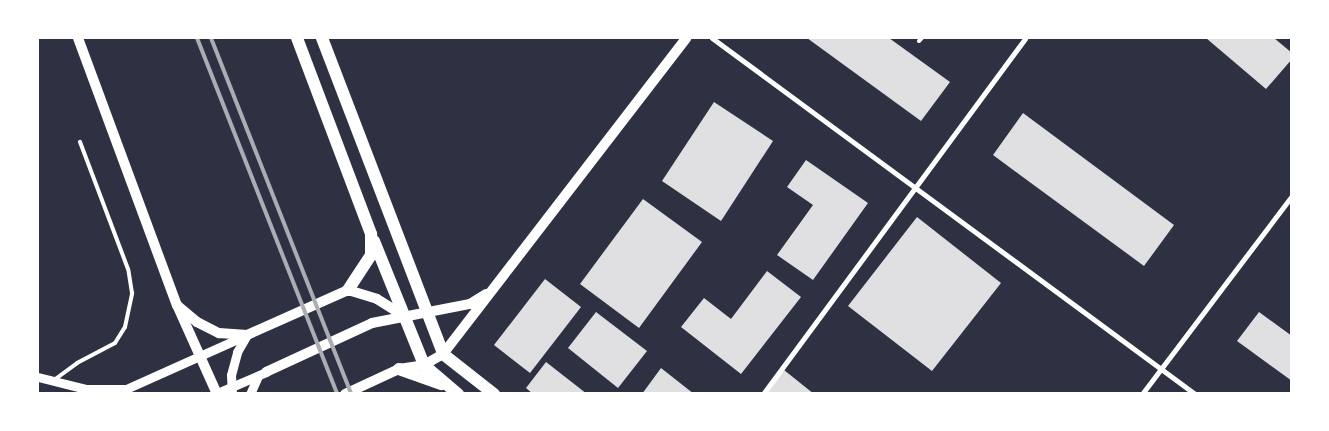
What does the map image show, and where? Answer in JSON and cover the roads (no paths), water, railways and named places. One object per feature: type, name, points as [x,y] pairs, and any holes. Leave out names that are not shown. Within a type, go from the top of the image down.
[{"type":"main road","points":[[78,38],[177,305],[197,356],[216,393]]},
{"type":"main road","points":[[297,38],[371,234],[424,365],[456,392]]},
{"type":"main road","points":[[322,38],[443,354],[494,394]]},
{"type":"main road","points":[[345,394],[399,369],[424,365],[443,354],[686,38]]},
{"type":"main road","points":[[177,305],[197,322],[219,333],[248,335],[348,290],[371,254],[371,234]]},
{"type":"main road","points":[[263,373],[372,323],[403,315],[470,304],[494,288]]},
{"type":"main road","points":[[348,290],[377,299],[403,315]]},
{"type":"main road","points":[[399,369],[456,392]]},
{"type":"street","points":[[712,38],[1195,394]]},
{"type":"street","points":[[763,394],[1026,38]]},
{"type":"street","points":[[1142,394],[1292,196]]},
{"type":"street","points":[[50,383],[107,392],[126,390],[197,356],[248,335]]},
{"type":"street","points":[[231,390],[237,352],[248,335]]},
{"type":"street","points":[[216,393],[231,390],[263,373]]},
{"type":"street","points":[[250,394],[263,373]]},
{"type":"street","points":[[38,378],[50,383],[66,394]]},
{"type":"lane","points":[[50,383],[77,363],[115,343],[129,314],[132,293],[128,269],[80,142]]},
{"type":"railway","points":[[197,38],[337,394]]},
{"type":"railway","points":[[211,38],[351,394]]}]
